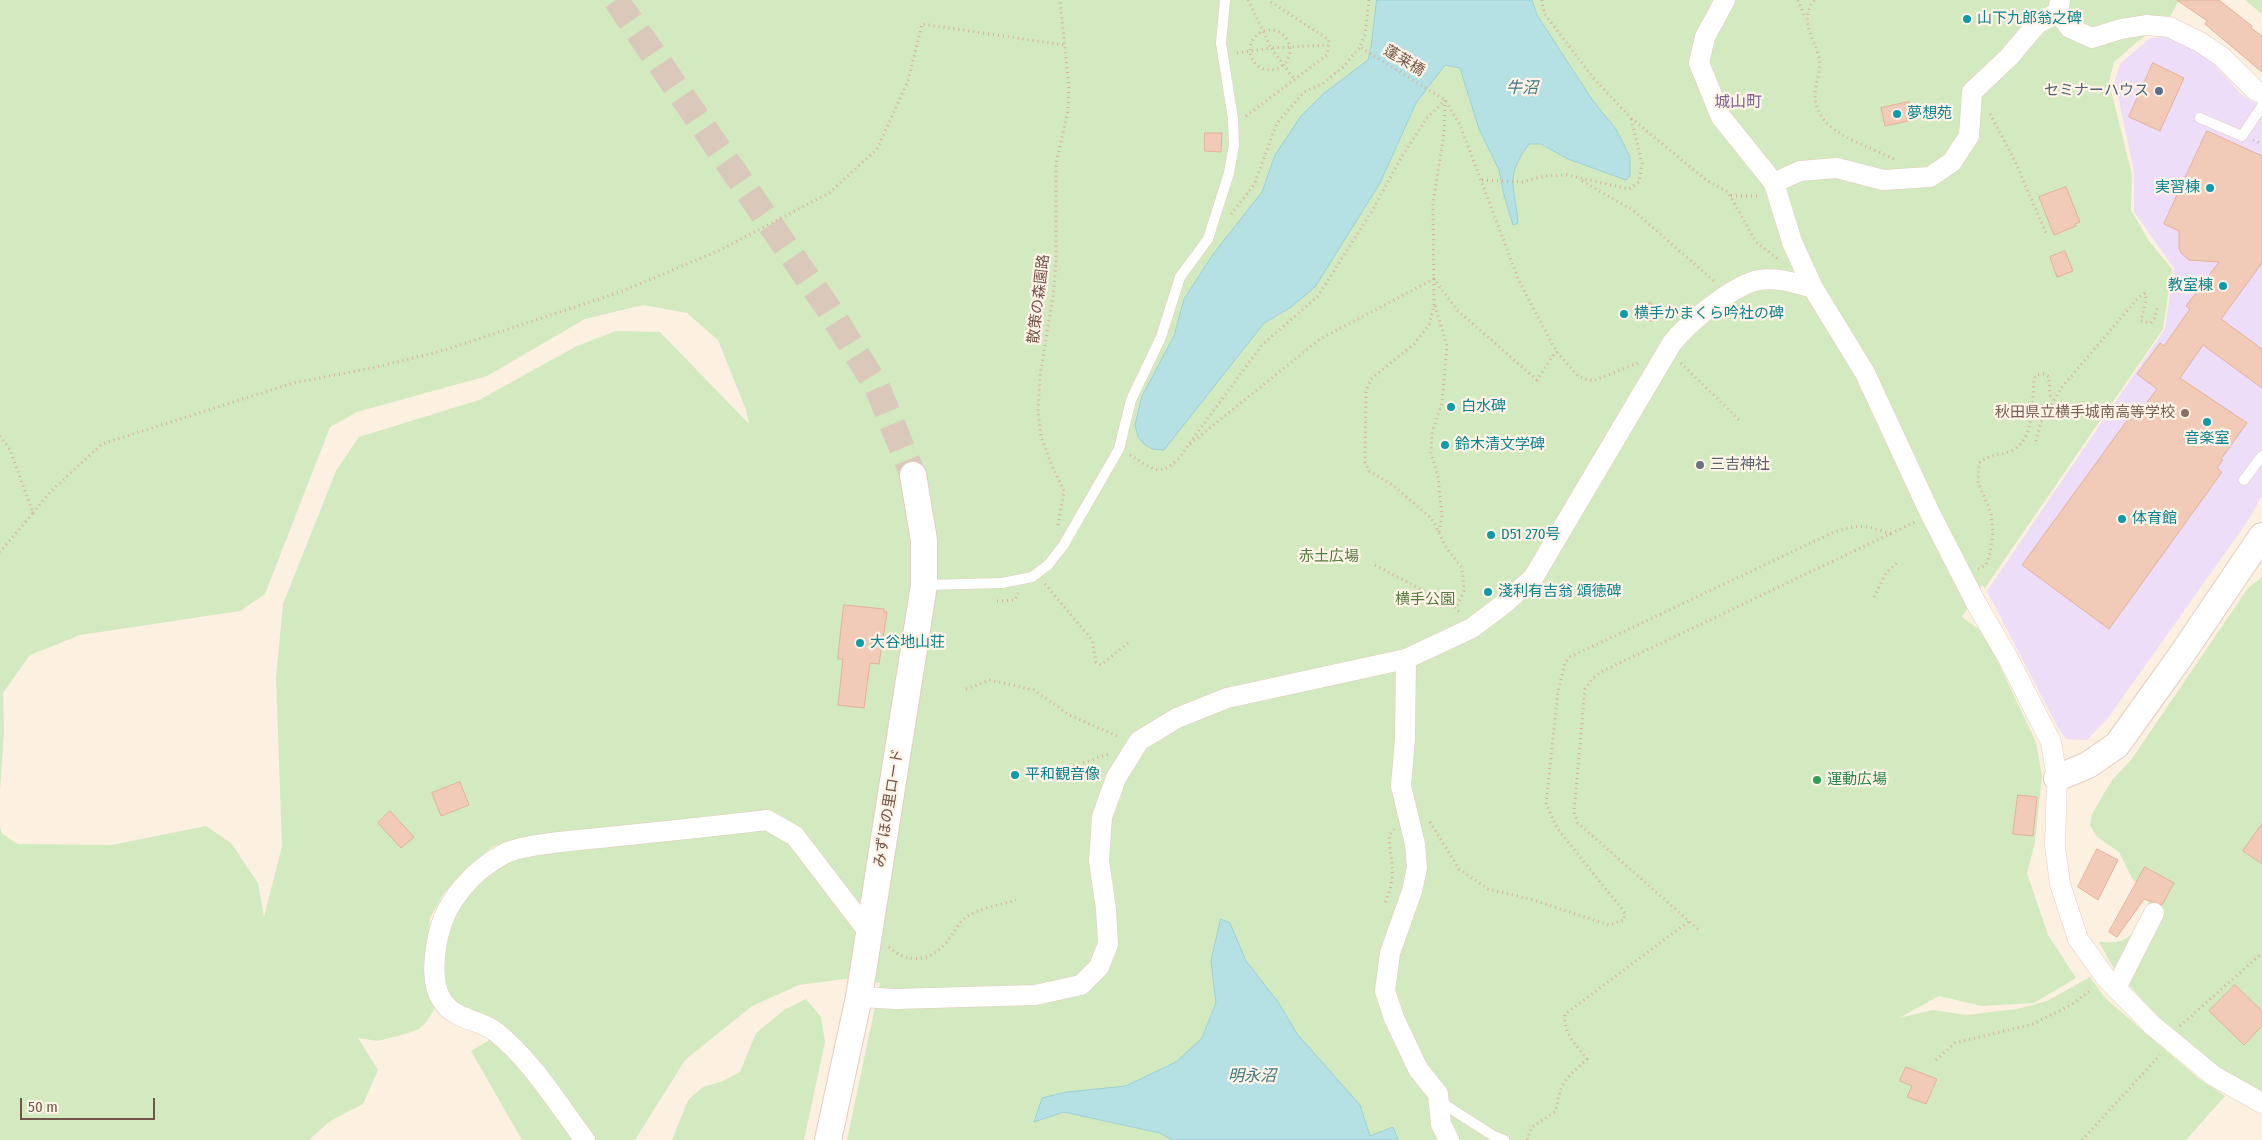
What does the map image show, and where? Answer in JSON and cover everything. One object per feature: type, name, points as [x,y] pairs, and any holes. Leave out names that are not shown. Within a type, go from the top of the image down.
[{"type":"street","points":[[1725,0],[1706,37],[1698,63],[1722,117],[1776,189],[1792,242],[1812,288],[1865,373],[1963,578],[2008,658],[2051,742],[2058,778],[2055,846],[2060,884],[2078,939],[2111,983],[2169,1039],[2214,1076],[2262,1103]]},
{"type":"street","points":[[1776,189],[1800,171],[1837,168],[1883,180],[1930,177],[1952,162],[1969,136],[1972,92],[2009,57],[2037,24],[2059,6],[2070,28],[2092,38],[2122,28],[2146,25],[2169,27],[2200,42],[2214,52],[2255,90],[2262,93]]},
{"type":"street","points":[[859,997],[896,999],[1035,995],[1081,985],[1099,967],[1108,944],[1100,861],[1102,817],[1116,778],[1139,741],[1176,718],[1227,698],[1406,659],[1472,628],[1505,603],[1533,578],[1664,358],[1684,328],[1728,294],[1759,280],[1786,280],[1812,288]]},
{"type":"street","name":"みずほの里ロード","points":[[828,1140],[859,997],[924,585],[924,540],[913,474]]},
{"type":"street","points":[[2058,778],[2088,765],[2117,745],[2180,657],[2262,536]]},
{"type":"street","points":[[1406,659],[1406,739],[1402,786],[1416,844],[1417,868],[1412,891],[1390,953],[1385,991],[1394,1018],[1418,1069],[1438,1094],[1441,1124],[1449,1140]]},
{"type":"street","points":[[585,1140],[520,1054],[494,1030],[458,1016],[443,1003],[434,980],[436,944],[441,922],[454,899],[477,872],[506,853],[558,842],[767,820],[795,836],[871,925]]},
{"type":"street","points":[[2111,983],[2154,913]]},
{"type":"lane","points":[[924,585],[1002,583],[1032,577],[1037,574],[1048,565],[1063,546],[1119,449],[1131,400],[1161,337],[1180,277],[1208,239],[1229,173],[1234,146],[1233,119],[1221,43],[1225,0]]},
{"type":"lane","points":[[2200,118],[2242,136],[2262,106]]},
{"type":"lane","points":[[2244,480],[2262,456]]},
{"type":"lane","points":[[1438,1100],[1492,1136],[1504,1140]]},
{"type":"path","name":"散策の森園路","points":[[1057,529],[1064,491],[1041,437],[1038,411],[1040,376],[1053,296],[1056,264],[1056,164],[1068,112],[1069,87],[1060,0]]},
{"type":"path","points":[[1248,0],[1271,48],[1295,80]]},
{"type":"path","points":[[1247,116],[1327,55],[1329,40],[1268,0]]},
{"type":"path","points":[[1208,239],[1254,185],[1277,123],[1304,92],[1322,84],[1343,67],[1360,47],[1365,34],[1369,0]]},
{"type":"path","points":[[1542,0],[1544,13],[1594,79],[1631,118],[1673,155],[1730,196],[1756,242],[1785,264]]},
{"type":"path","points":[[1798,0],[1820,60],[1815,96],[1816,108],[1830,128],[1880,151],[1925,178]]},
{"type":"path","points":[[1806,19],[1808,8],[1814,0]]},
{"type":"path","points":[[0,552],[52,491],[102,444],[293,383],[377,367],[445,350],[620,292],[718,251],[828,193],[877,149],[908,81],[922,24],[1064,45]]},
{"type":"path","points":[[1274,30],[1280,32],[1286,36],[1290,47],[1290,55],[1284,66],[1277,69],[1264,69],[1253,61],[1250,51],[1252,41],[1262,31],[1274,30]]},
{"type":"path","points":[[1236,53],[1271,48],[1328,45]]},
{"type":"path","name":"蓬莱橋","points":[[1360,47],[1431,90],[1444,100],[1460,125],[1519,281],[1556,351],[1579,377],[1593,381],[1640,363],[1664,358]]},
{"type":"path","points":[[1972,92],[1991,116],[2010,150],[2046,233]]},
{"type":"path","points":[[1444,100],[1444,133],[1433,203],[1434,304],[1429,325],[1414,344],[1372,379],[1366,391],[1365,462],[1369,471],[1394,486],[1432,519],[1447,549],[1462,568],[1464,591],[1456,608]]},
{"type":"path","points":[[1119,449],[1157,471],[1168,469],[1178,459],[1185,447],[1262,346],[1318,296],[1372,211],[1402,156],[1427,118],[1444,100]]},
{"type":"path","points":[[1482,180],[1522,182],[1545,176],[1567,175],[1629,189],[1639,182],[1642,162],[1631,118]]},
{"type":"path","points":[[1579,179],[1634,211],[1728,294]]},
{"type":"path","points":[[1730,196],[1776,189]]},
{"type":"path","points":[[1434,279],[1457,310],[1537,380],[1556,351]]},
{"type":"path","points":[[1185,447],[1320,339],[1434,279]]},
{"type":"path","points":[[2036,441],[2041,422],[2053,400],[2138,298],[2145,293],[2146,299],[2141,321],[2145,323],[2151,323],[2155,317],[2158,305]]},
{"type":"path","points":[[1434,304],[1446,346],[1442,403],[1432,432],[1431,453],[1438,476],[1442,516],[1439,533]]},
{"type":"path","points":[[1664,358],[1741,422]]},
{"type":"path","points":[[1963,578],[1986,565],[1990,553],[1993,531],[1991,513],[1978,482],[1979,463],[1988,456],[2012,451],[2022,443],[2029,428],[2036,375],[2044,374],[2050,377],[2050,395],[2053,400]]},
{"type":"path","points":[[0,436],[10,450],[33,513]]},
{"type":"path","points":[[1698,929],[1578,823],[1574,812],[1585,688],[1605,670],[1931,514]]},
{"type":"path","points":[[1426,816],[1459,869],[1488,888],[1533,900],[1609,925],[1624,920],[1625,913],[1617,906],[1557,828],[1546,804],[1558,691],[1565,663],[1570,656],[1834,532],[1856,525],[1870,527],[1890,534]]},
{"type":"path","points":[[1874,597],[1886,573],[1897,563]]},
{"type":"path","points":[[1375,565],[1456,608],[1472,628]]},
{"type":"path","points":[[1037,574],[1092,640],[1096,662],[1101,664],[1129,642]]},
{"type":"path","points":[[966,689],[990,680],[1034,690],[1069,715],[1117,737],[1139,741]]},
{"type":"path","points":[[1050,774],[1098,759],[1139,741]]},
{"type":"path","points":[[1385,902],[1392,879],[1393,862],[1389,836],[1395,828]]},
{"type":"path","points":[[871,925],[886,944],[898,955],[908,959],[920,959],[933,954],[946,944],[968,915],[1016,900]]},
{"type":"path","points":[[1527,1140],[1532,1127],[1556,1110],[1559,1092],[1564,1081],[1587,1059],[1564,1025],[1565,1014],[1689,922]]},
{"type":"path","points":[[2082,1140],[2169,1039],[2262,953]]},
{"type":"path","points":[[1936,1060],[1955,1042],[2033,1024],[2111,983]]},
{"type":"shaded area","name":"秋田県立横手城南高等学校","points":[[2164,37],[2178,41],[2211,61],[2241,94],[2251,101],[2262,105],[2262,496],[2247,522],[2108,718],[2087,740],[2066,739],[2056,724],[1987,591],[2165,329],[2174,268],[2134,212],[2134,172],[2115,81],[2120,64],[2150,38]]},
{"type":"green space","name":"横手公園","points":[[0,0],[2179,0],[2169,19],[2137,42],[2114,62],[2109,82],[2132,175],[2131,210],[2149,241],[2172,269],[2163,329],[1985,588],[1982,585],[1962,617],[1984,633],[2036,742],[2042,776],[2035,842],[2027,873],[2048,935],[2076,978],[2034,1003],[1982,1006],[1939,996],[1899,1018],[1933,1010],[1966,1015],[2017,1009],[2047,1001],[2090,977],[2105,998],[2198,1078],[2225,1096],[2186,1140],[847,1140],[880,983],[852,978],[799,985],[752,1006],[685,1060],[635,1140],[522,1140],[471,1051],[506,1030],[464,1014],[439,979],[442,943],[458,901],[508,858],[582,832],[494,846],[469,866],[444,893],[430,918],[428,943],[436,1006],[427,1021],[419,1029],[378,1041],[358,1038],[378,1070],[363,1104],[330,1121],[309,1140],[0,1140],[0,827],[2,834],[18,844],[112,845],[206,826],[231,843],[258,883],[264,917],[282,846],[276,678],[283,604],[336,471],[359,437],[479,400],[577,346],[616,331],[660,332],[749,424],[746,410],[718,340],[687,313],[643,305],[585,319],[487,376],[357,412],[330,427],[265,594],[240,611],[80,635],[30,655],[3,693],[4,732],[0,791]]},
{"type":"green space","points":[[2245,0],[2262,0],[2262,14]]},
{"type":"green space","points":[[2262,577],[2262,1094],[2191,1052],[2114,969],[2099,942],[2118,942],[2132,934],[2141,923],[2147,909],[2149,896],[2132,878],[2119,852],[2096,836],[2090,825],[2092,814],[2112,780],[2131,760],[2248,588]]},
{"type":"green space","points":[[806,999],[821,1017],[825,1042],[804,1140],[672,1140],[688,1100],[703,1087],[723,1081],[740,1072],[756,1033],[784,1010]]},
{"type":"water","name":"牛沼","points":[[1377,0],[1532,0],[1537,15],[1593,101],[1616,129],[1630,157],[1630,176],[1626,180],[1568,159],[1541,144],[1529,144],[1516,165],[1514,174],[1513,182],[1518,223],[1513,225],[1499,170],[1479,129],[1460,68],[1445,65],[1416,103],[1380,183],[1315,287],[1291,307],[1264,323],[1164,450],[1152,449],[1138,437],[1135,425],[1142,396],[1174,336],[1184,299],[1214,253],[1262,192],[1275,155],[1301,116],[1323,94],[1368,60]]},
{"type":"water","name":"明永沼","points":[[1221,919],[1230,923],[1246,961],[1278,1002],[1298,1035],[1360,1105],[1370,1136],[1393,1127],[1398,1140],[1172,1140],[1160,1133],[1064,1112],[1034,1122],[1042,1098],[1067,1092],[1126,1086],[1176,1062],[1202,1038],[1216,1003],[1211,961]]},
{"type":"building","points":[[2177,0],[2219,0],[2252,26],[2251,28],[2262,36],[2262,72],[2205,24],[2207,21]]},
{"type":"building","name":"セミナーハウス","points":[[2153,63],[2184,78],[2160,131],[2129,117]]},
{"type":"building","name":"夢想苑","points":[[1909,102],[1913,120],[1885,126],[1881,108]]},
{"type":"building","points":[[2207,131],[2262,156],[2262,263],[2221,319],[2262,349],[2262,388],[2203,345],[2180,378],[2247,423],[2221,459],[2223,460],[2217,468],[2222,472],[2109,629],[2022,565],[2134,411],[2138,414],[2157,389],[2137,374],[2160,343],[2164,346],[2190,309],[2186,306],[2219,262],[2189,260],[2181,253],[2179,248],[2179,231],[2164,224]]},
{"type":"building","points":[[1205,133],[1222,133],[1221,152],[1205,151]]},
{"type":"building","points":[[2066,187],[2080,222],[2075,224],[2076,226],[2054,235],[2039,197]]},
{"type":"building","points":[[2065,251],[2073,271],[2057,277],[2050,257]]},
{"type":"building","points":[[1650,302],[1661,312],[1651,322],[1641,312]]},
{"type":"building","name":"大谷地山荘","points":[[844,605],[884,609],[884,612],[887,612],[879,664],[870,663],[864,708],[838,705],[843,659],[838,659]]},
{"type":"building","points":[[460,782],[469,805],[441,816],[432,793]]},
{"type":"building","points":[[2018,795],[2037,797],[2033,836],[2013,834]]},
{"type":"building","points":[[390,811],[414,837],[401,848],[378,823]]},
{"type":"building","points":[[2262,824],[2262,864],[2243,851]]},
{"type":"building","points":[[2097,849],[2118,860],[2098,900],[2078,887]]},
{"type":"building","points":[[2145,867],[2174,883],[2162,905],[2144,899],[2117,937],[2109,932]]},
{"type":"building","points":[[2235,985],[2262,1011],[2262,1026],[2244,1045],[2209,1011]]},
{"type":"building","points":[[1906,1067],[1937,1079],[1926,1104],[1907,1097],[1912,1086],[1900,1081]]},
{"type":"tunnel","points":[[616,0],[828,308],[877,387],[913,475]]},
{"type":"place","name":"山下九郎翁之碑","points":[[1967,19]]},
{"type":"place","name":"セミナーハウス","points":[[2159,91]]},
{"type":"place","name":"夢想苑","points":[[1897,114]]},
{"type":"place","name":"実習棟","points":[[2210,188]]},
{"type":"place","name":"教室棟","points":[[2223,286]]},
{"type":"place","name":"横手かまくら吟社の碑","points":[[1624,314]]},
{"type":"place","name":"白水碑","points":[[1451,407]]},
{"type":"place","name":"秋田県立横手城南高等学校","points":[[2185,413]]},
{"type":"place","name":"音楽室","points":[[2207,422]]},
{"type":"place","name":"鈴木清文学碑","points":[[1445,445]]},
{"type":"place","name":"三吉神社","points":[[1700,465]]},
{"type":"place","name":"体育館","points":[[2122,519]]},
{"type":"place","name":"D51 270号","points":[[1491,535]]},
{"type":"place","name":"淺利有吉翁 頌徳碑","points":[[1488,592]]},
{"type":"place","name":"大谷地山荘","points":[[860,643]]},
{"type":"place","name":"平和観音像","points":[[1015,775]]},
{"type":"place","name":"運動広場","points":[[1817,780]]},
{"type":"district","name":"城山町","points":[[1738,103]]},
{"type":"park label","name":"赤土広場","points":[[1329,557]]}]
